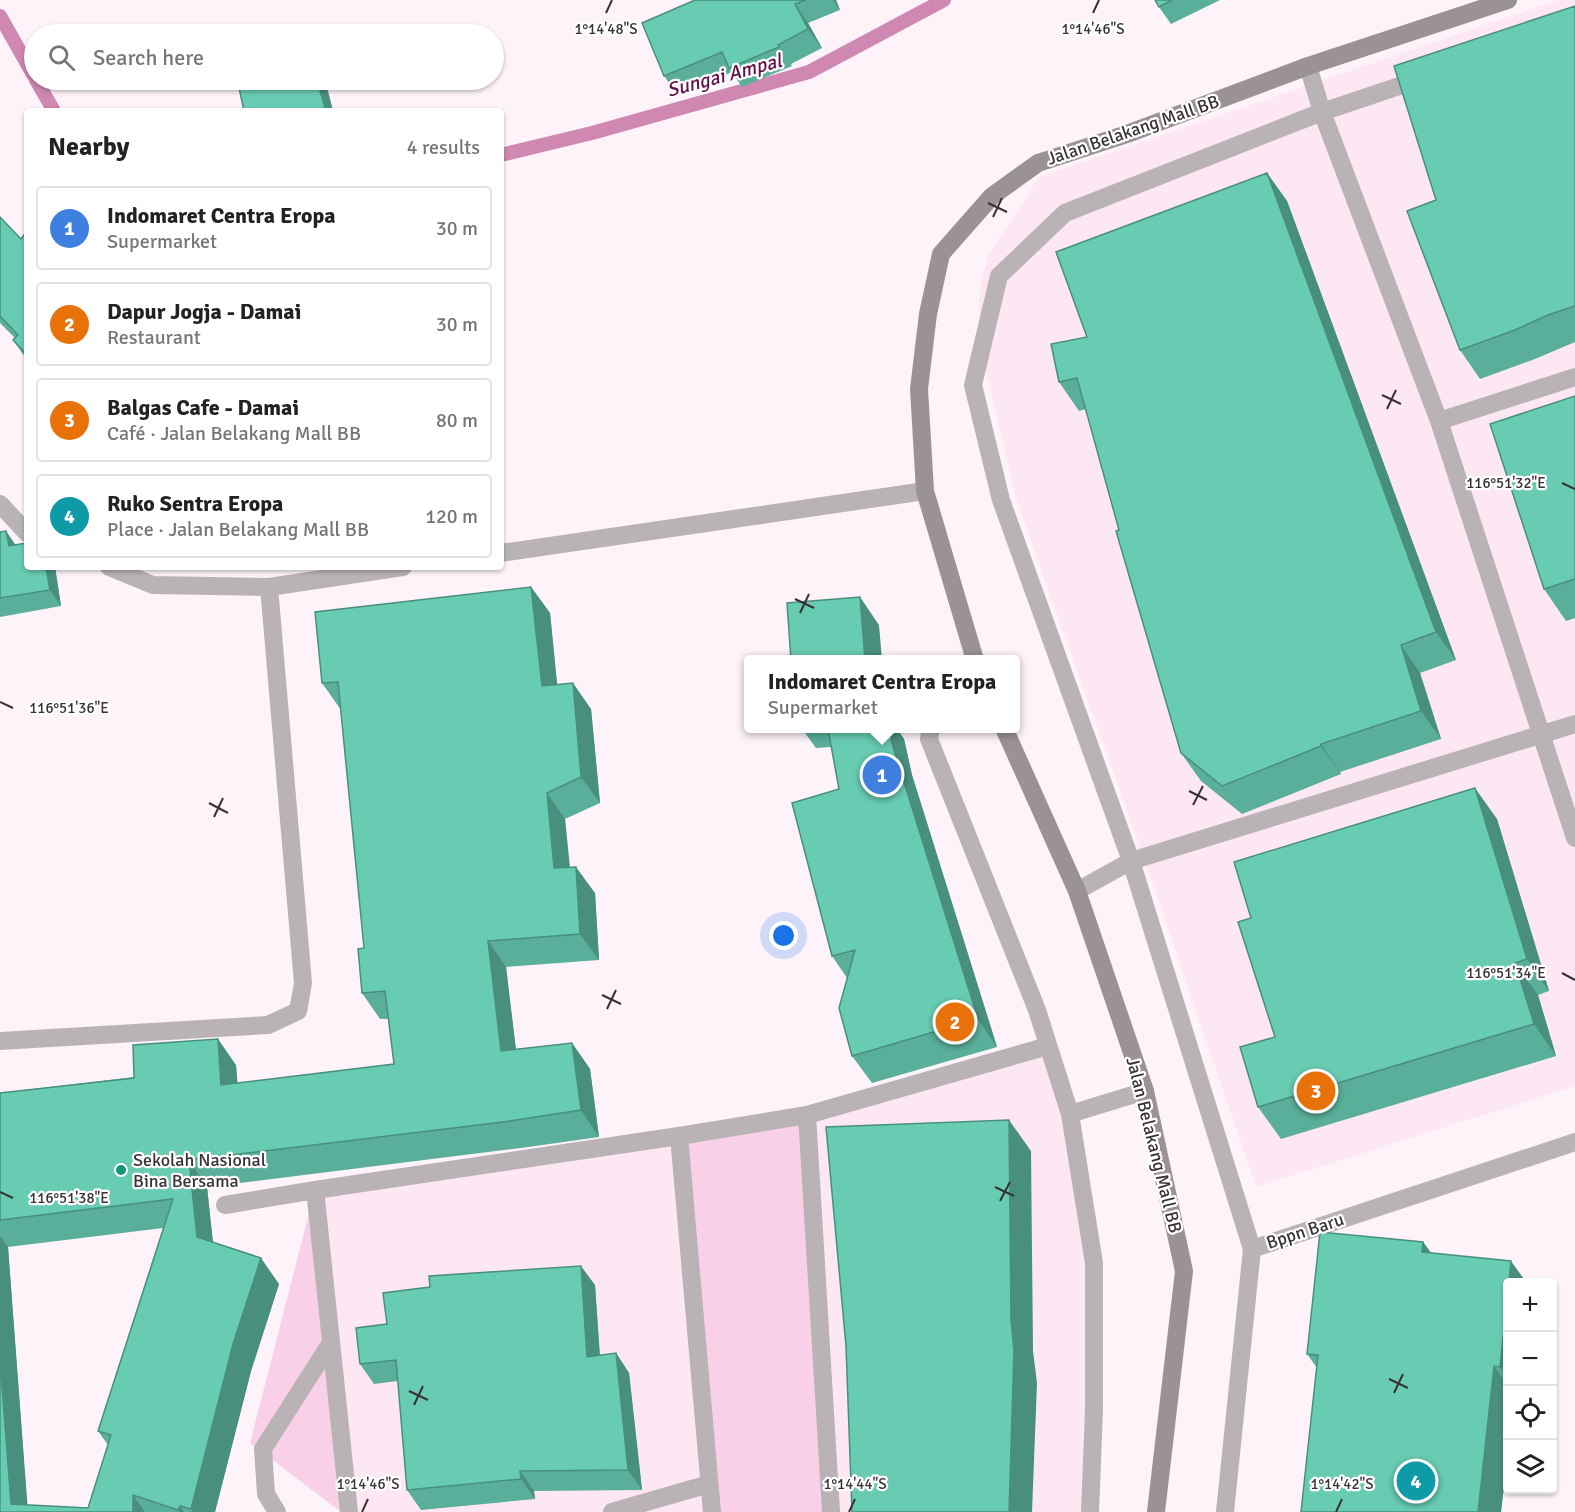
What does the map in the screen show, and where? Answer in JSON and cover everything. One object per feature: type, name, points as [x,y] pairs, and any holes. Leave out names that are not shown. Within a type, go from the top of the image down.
[{"type":"main road","name":"Jalan Belakang Mall BB","points":[[974,655],[925,491],[919,389],[928,314],[941,254],[992,196],[1038,163],[1127,135],[1308,66],[1508,0]]},
{"type":"main road","name":"Jalan Belakang Mall BB","points":[[1006,733],[1077,891],[1145,1091],[1184,1271],[1156,1512]]},
{"type":"street","points":[[1308,66],[1322,112],[1439,421],[1575,838]]},
{"type":"street","points":[[1252,1249],[1131,861],[1001,500],[973,385],[999,276],[1065,213],[1322,112],[1443,71]]},
{"type":"street","points":[[1439,421],[1575,377]]},
{"type":"street","points":[[504,553],[925,491]]},
{"type":"street","points":[[0,504],[21,534]]},
{"type":"street","points":[[116,570],[153,585],[269,586],[382,570]]},
{"type":"street","points":[[0,1041],[268,1025],[298,1011],[303,983],[269,586]]},
{"type":"street","points":[[1077,891],[1131,861],[1575,724]]},
{"type":"street","points":[[930,733],[929,739],[1037,1010],[1070,1114],[1094,1263],[1094,1410],[1090,1512]]},
{"type":"street","points":[[225,1205],[807,1115],[1048,1046]]},
{"type":"street","points":[[1070,1114],[1145,1091]]},
{"type":"street","points":[[807,1115],[831,1512]]},
{"type":"street","points":[[679,1136],[712,1512]]},
{"type":"street","name":"Bppn Baru","points":[[1225,1512],[1252,1249],[1575,1142]]},
{"type":"street","points":[[315,1190],[349,1512]]},
{"type":"street","points":[[277,1512],[266,1494],[263,1449],[330,1344]]},
{"type":"street","points":[[612,1512],[709,1484]]},
{"type":"shaded area","points":[[1558,0],[1575,0],[1575,1086],[1256,1187],[1146,864],[1017,502],[978,337],[980,288],[988,256],[1039,177]]},
{"type":"shaded area","points":[[1048,1046],[1094,1263],[1090,1512],[831,1512],[807,1115]]},
{"type":"shaded area","points":[[807,1115],[831,1512],[710,1512],[679,1136]]},
{"type":"shaded area","points":[[679,1136],[711,1512],[352,1512],[315,1190]]},
{"type":"shaded area","points":[[315,1190],[341,1512],[250,1443]]},
{"type":"building","points":[[695,0],[806,0],[795,4],[808,29],[778,45],[779,47],[729,68],[722,52],[664,76],[642,23]]},
{"type":"building","points":[[1155,0],[1172,0],[1159,7]]},
{"type":"building","points":[[1575,6],[1575,306],[1460,350],[1407,211],[1436,200],[1394,66]]},
{"type":"building","points":[[240,90],[320,90],[325,108],[243,108]]},
{"type":"building","points":[[1267,173],[1436,632],[1401,645],[1421,711],[1321,744],[1321,746],[1222,786],[1181,753],[1116,531],[1119,530],[1077,378],[1059,382],[1051,344],[1087,337],[1056,252]]},
{"type":"building","points":[[0,217],[21,239],[24,235],[24,352],[13,340],[18,335],[0,316]]},
{"type":"building","points":[[1575,396],[1575,579],[1544,589],[1490,424]]},
{"type":"building","points":[[6,531],[9,546],[24,544],[24,570],[47,570],[50,590],[0,598],[0,532]]},
{"type":"building","points":[[531,587],[542,686],[573,683],[581,777],[547,793],[554,868],[576,867],[580,934],[488,941],[501,1051],[572,1043],[581,1110],[503,1122],[189,1160],[197,1237],[261,1258],[233,1344],[191,1509],[180,1506],[178,1510],[133,1495],[133,1512],[0,1512],[0,1359],[11,1504],[88,1508],[111,1435],[98,1431],[173,1199],[0,1220],[0,1093],[134,1078],[133,1045],[218,1039],[221,1085],[394,1064],[385,991],[362,993],[358,949],[364,948],[338,682],[322,683],[315,612]]},
{"type":"building","points":[[860,597],[865,655],[791,655],[787,603]]},
{"type":"building","points":[[829,733],[890,733],[978,1019],[852,1056],[839,1008],[855,950],[832,956],[792,803],[839,789]]},
{"type":"building","points":[[1475,788],[1527,959],[1515,963],[1534,1024],[1258,1107],[1240,1047],[1275,1037],[1238,922],[1251,918],[1234,862]]},
{"type":"building","points":[[1009,1120],[1011,1319],[1014,1351],[1009,1512],[852,1512],[846,1346],[826,1127]]},
{"type":"building","points":[[1320,1232],[1423,1242],[1422,1252],[1511,1261],[1509,1278],[1503,1278],[1503,1339],[1500,1367],[1494,1366],[1478,1512],[1301,1512],[1318,1355],[1307,1354]]},
{"type":"building","points":[[581,1266],[587,1357],[616,1353],[628,1470],[520,1471],[521,1479],[407,1490],[396,1360],[360,1364],[356,1328],[387,1324],[383,1293],[430,1287],[429,1276]]},
{"type":"waterway","name":"Sungai Ampal","points":[[504,154],[592,133],[809,72],[944,0]]},
{"type":"waterway","name":"Sungai Ampal","points":[[0,16],[24,58]]},
{"type":"waterway","name":"Sungai Ampal","points":[[42,90],[52,108]]},
{"type":"place","name":"Indomaret Centra Eropa","points":[[882,775]]},
{"type":"place","name":"Dapur Jogja - Damai","points":[[955,1022]]},
{"type":"place","name":"Balgas Cafe - Damai","points":[[1316,1091]]},
{"type":"place","name":"Sekolah Nasional Bina Bersama","points":[[121,1170]]},
{"type":"place","name":"Ruko Sentra Eropa","points":[[1416,1481]]}]
